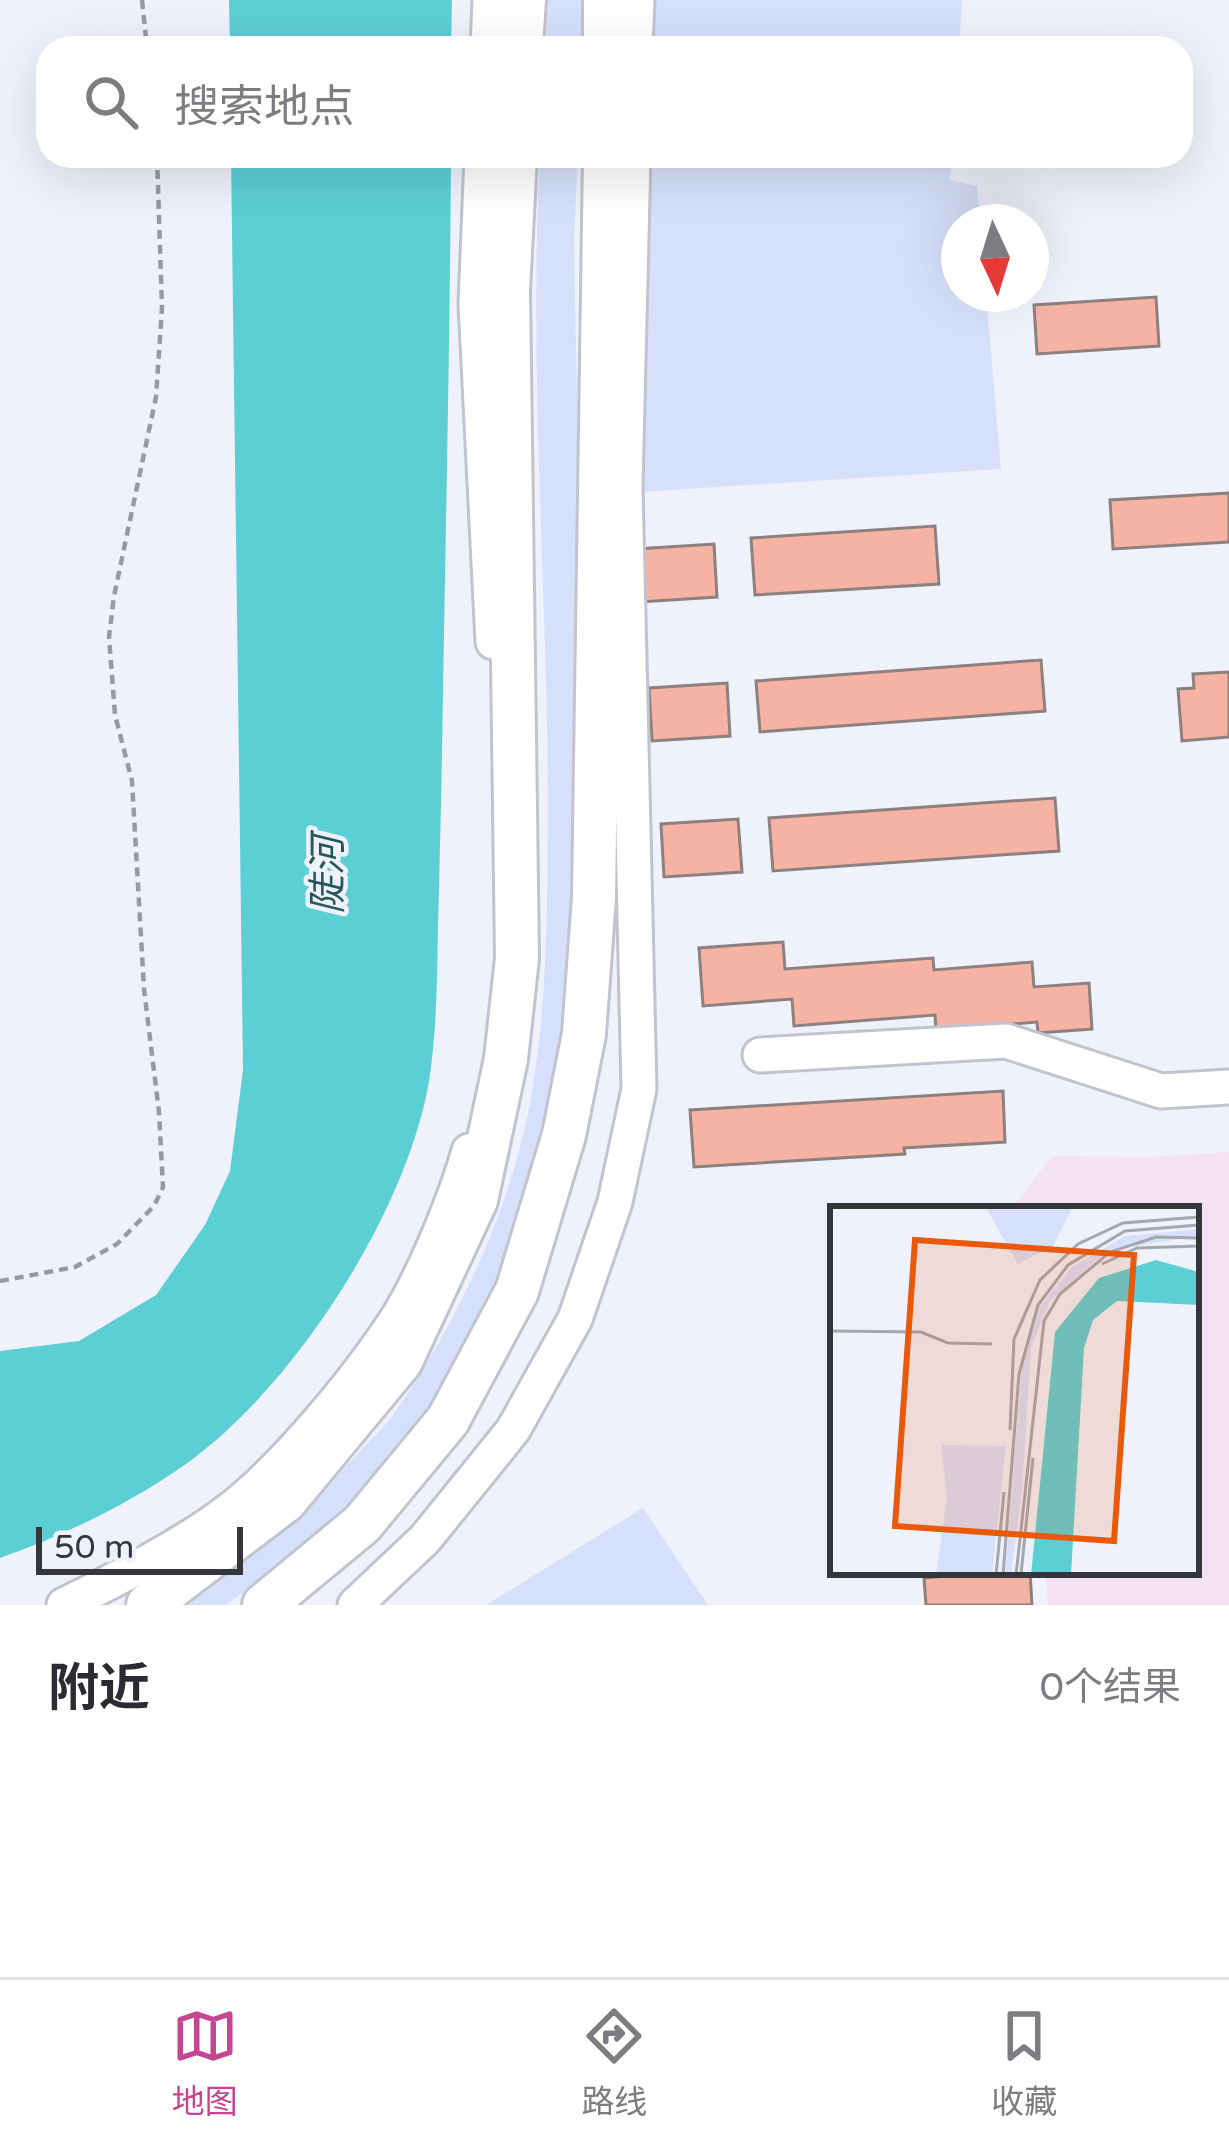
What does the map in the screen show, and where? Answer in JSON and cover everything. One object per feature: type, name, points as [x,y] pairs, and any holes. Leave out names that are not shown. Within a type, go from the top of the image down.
[{"type":"main road","points":[[522,36],[524,0]]},
{"type":"main road","points":[[605,0],[605,36]]},
{"type":"main road","points":[[148,1605],[285,1501],[401,1361],[476,1200],[506,1059],[517,958],[508,313],[514,168]]},
{"type":"main road","points":[[264,1605],[362,1524],[448,1420],[517,1291],[564,1135],[584,1034],[594,897],[604,168]]},
{"type":"street","points":[[488,36],[490,0]]},
{"type":"street","points":[[636,36],[637,0]]},
{"type":"street","points":[[64,1605],[232,1508],[306,1436],[397,1319],[466,1164],[494,1062],[506,893],[476,304],[482,168]]},
{"type":"street","points":[[355,1605],[425,1539],[513,1430],[575,1319],[615,1202],[639,1089],[626,486],[633,168]]},
{"type":"street","points":[[760,1055],[1006,1041],[1160,1091],[1229,1087]]},
{"type":"path","points":[[142,0],[146,36]]},
{"type":"path","points":[[0,1281],[75,1267],[116,1244],[154,1206],[163,1187],[144,989],[132,782],[116,716],[109,637],[156,397],[162,308],[157,168]]},
{"type":"shaded area","points":[[548,0],[586,0],[584,36],[546,36]]},
{"type":"shaded area","points":[[654,0],[962,0],[960,36],[653,36]]},
{"type":"shaded area","points":[[540,168],[577,168],[574,241],[583,711],[570,1044],[511,1270],[406,1445],[342,1512],[226,1605],[174,1605],[296,1513],[394,1414],[474,1273],[516,1164],[533,1088],[542,1009],[547,890]]},
{"type":"shaded area","points":[[650,168],[951,168],[950,180],[977,186],[978,204],[941,204],[941,312],[988,312],[1001,469],[640,492]]},
{"type":"shaded area","points":[[1229,1152],[1229,1605],[1048,1605],[1045,1575],[1199,1575],[1199,1206],[1014,1206],[1052,1156]]},
{"type":"shaded area","points":[[643,1508],[708,1605],[486,1605]]},
{"type":"water","points":[[229,0],[452,0],[451,36],[230,36]]},
{"type":"water","name":"陡河","points":[[231,168],[451,168],[435,1023],[417,1132],[397,1185],[340,1293],[305,1344],[227,1431],[142,1492],[0,1558],[0,1351],[79,1341],[156,1295],[205,1225],[230,1171],[243,1070]]},
{"type":"building","points":[[1156,297],[1159,346],[1037,354],[1034,312],[1049,312],[1049,304]]},
{"type":"building","points":[[1229,493],[1229,542],[1113,549],[1110,500]]},
{"type":"building","points":[[935,526],[939,584],[755,595],[751,538]]},
{"type":"building","points":[[714,544],[717,597],[640,602],[636,549]]},
{"type":"building","points":[[1041,660],[1045,711],[760,732],[756,681]]},
{"type":"building","points":[[1229,672],[1229,737],[1182,741],[1178,689],[1194,688],[1193,674]]},
{"type":"building","points":[[727,683],[730,736],[652,741],[649,688]]},
{"type":"building","points":[[1055,798],[1059,851],[773,871],[769,818]]},
{"type":"building","points":[[738,819],[742,872],[664,877],[661,824]]},
{"type":"building","points":[[783,942],[785,969],[933,958],[934,970],[1032,962],[1034,987],[1089,983],[1092,1029],[1038,1033],[1037,1022],[936,1030],[935,1015],[794,1026],[792,999],[703,1006],[699,948]]},
{"type":"building","points":[[1003,1091],[1005,1142],[904,1148],[905,1154],[694,1167],[690,1110]]},
{"type":"building","points":[[1030,1575],[1032,1605],[926,1605],[924,1578]]}]
